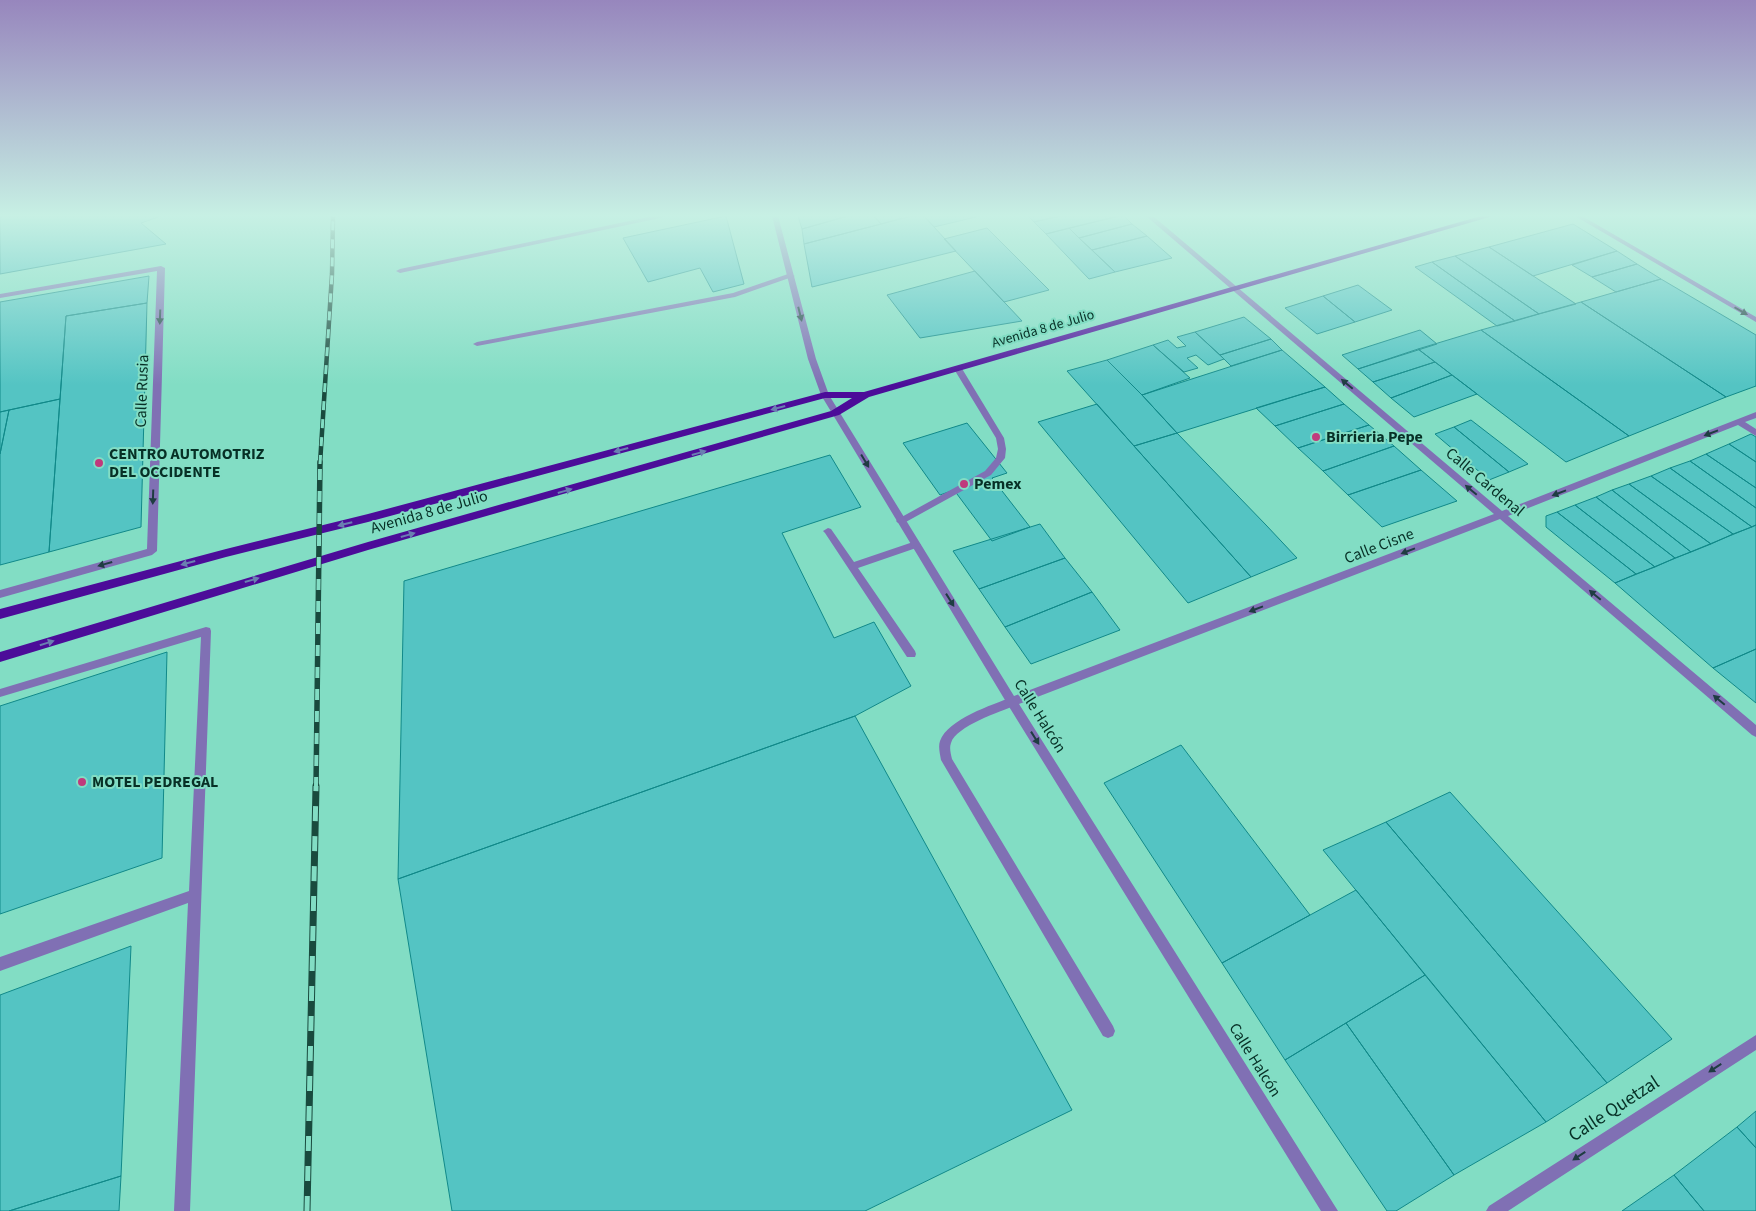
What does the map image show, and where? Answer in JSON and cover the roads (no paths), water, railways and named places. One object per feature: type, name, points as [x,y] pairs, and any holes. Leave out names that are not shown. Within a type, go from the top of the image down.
[{"type":"main road","name":"Avenida 8 de Julio","points":[[0,657],[368,546],[835,413],[865,395],[1292,273]]},
{"type":"main road","name":"Avenida 8 de Julio","points":[[0,614],[226,553],[368,518],[825,395],[865,395]]},
{"type":"street","name":"Calle Rusia","points":[[0,296],[135,273]]},
{"type":"street","name":"Calle Rusia","points":[[0,594],[152,551],[161,273]]},
{"type":"street","name":"Calle Halcón","points":[[790,273],[812,359],[825,395],[835,413],[1012,702],[1330,1211]]},
{"type":"street","name":"Calle Cardenal","points":[[1216,273],[1756,732]]},
{"type":"street","points":[[1675,273],[1756,320]]},
{"type":"street","points":[[477,344],[735,294],[791,276]]},
{"type":"street","points":[[901,521],[988,472],[999,463],[1003,450],[1000,438],[958,369]]},
{"type":"street","name":"Calle Cisne","points":[[1108,1031],[947,760],[944,748],[948,736],[958,727],[1012,702],[1502,515],[1756,415]]},
{"type":"street","points":[[1739,422],[1756,433]]},
{"type":"street","points":[[828,531],[911,654]]},
{"type":"street","points":[[853,566],[916,545]]},
{"type":"street","points":[[4,692],[206,631],[182,1211]]},
{"type":"street","points":[[0,964],[195,895]]},
{"type":"street","name":"Calle Quetzal","points":[[1494,1211],[1756,1042]]},
{"type":"railway","points":[[320,464],[332,273]]},
{"type":"railway","points":[[316,788],[320,462]]},
{"type":"railway","points":[[307,1211],[316,786]]},
{"type":"place","name":"Birrieria Pepe","points":[[1316,437]]},
{"type":"place","name":"CENTRO AUTOMOTRIZ DEL OCCIDENTE","points":[[99,463]]},
{"type":"place","name":"Pemex","points":[[964,484]]},
{"type":"place","name":"MOTEL PEDREGAL","points":[[82,782]]}]
